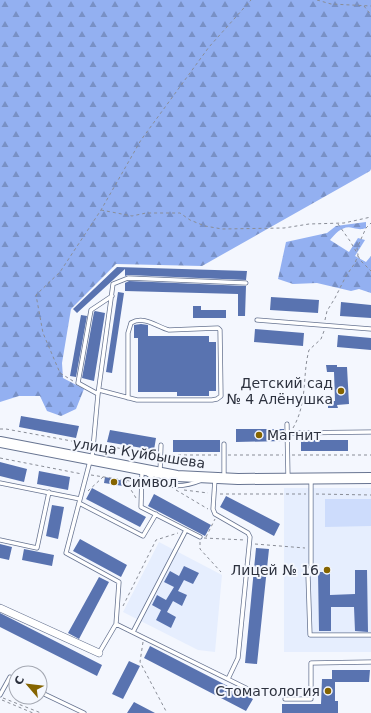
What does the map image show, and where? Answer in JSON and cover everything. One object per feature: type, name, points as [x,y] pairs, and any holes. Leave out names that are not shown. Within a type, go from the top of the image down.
[{"type":"street","name":"улица Куйбышева","points":[[0,442],[160,473],[216,478],[371,478]]},
{"type":"street","points":[[0,608],[99,653]]},
{"type":"lane","points":[[99,653],[116,624],[119,582],[66,553],[94,445],[99,392],[113,284],[128,278],[246,283]]},
{"type":"lane","points":[[112,296],[91,310],[78,383],[99,392],[137,400],[217,399],[220,396],[220,330],[218,328],[169,330],[152,322],[131,322],[128,333],[128,398]]},
{"type":"lane","points":[[257,320],[371,329]]},
{"type":"lane","points":[[287,424],[288,479]]},
{"type":"lane","points":[[287,433],[371,432]]},
{"type":"lane","points":[[224,444],[224,455],[216,478],[213,509],[216,514],[248,533],[250,541],[238,658],[228,679]]},
{"type":"lane","points":[[160,473],[161,445]]},
{"type":"lane","points":[[144,470],[157,482],[170,486],[197,483],[216,478]]},
{"type":"lane","points":[[144,470],[141,507],[200,537]]},
{"type":"lane","points":[[311,478],[312,566],[308,575],[310,635],[371,635]]},
{"type":"lane","points":[[0,483],[48,492],[80,501],[143,536],[156,514]]},
{"type":"lane","points":[[0,540],[37,548],[48,492]]},
{"type":"lane","points":[[133,632],[186,530]]},
{"type":"lane","points":[[116,624],[256,693]]},
{"type":"lane","points":[[285,699],[311,699],[311,663],[371,662]]},
{"type":"lane","points":[[0,696],[8,681]]},
{"type":"lane","points":[[48,696],[84,713]]},
{"type":"path","points":[[78,383],[60,373],[43,333],[36,295],[60,272],[101,210],[141,140],[208,47],[250,0]]},
{"type":"path","points":[[317,0],[331,4],[371,6]]},
{"type":"path","points":[[364,6],[371,15]]},
{"type":"path","points":[[101,210],[132,216],[146,213],[180,214],[205,226],[222,230],[284,228],[309,224],[337,223],[371,217]]},
{"type":"path","points":[[337,223],[350,241],[361,261],[371,271]]},
{"type":"path","points":[[0,429],[168,456],[371,455]]},
{"type":"path","points":[[80,501],[103,476]]},
{"type":"path","points":[[125,480],[141,507]]},
{"type":"path","points":[[174,489],[216,514],[206,538]]},
{"type":"path","points":[[117,617],[156,540],[186,530]]},
{"type":"path","points":[[221,572],[200,549],[200,537],[250,541],[256,546],[312,548]]},
{"type":"path","points":[[144,637],[140,662],[167,713]]},
{"type":"path","points":[[0,696],[42,713]]},
{"type":"path","points":[[0,700],[33,713]]},
{"type":"shaded area","name":"Лицей № 16","points":[[284,488],[371,488],[371,652],[284,652]]},
{"type":"shaded area","points":[[325,499],[371,499],[371,526],[325,527]]},
{"type":"shaded area","points":[[159,542],[222,575],[215,652],[198,650],[123,612]]},
{"type":"green space","points":[[0,0],[371,0],[370,171],[202,266],[116,264],[71,309],[62,363],[63,378],[84,389],[76,409],[61,416],[47,411],[40,396],[19,396],[0,402]]},
{"type":"green space","points":[[366,222],[366,228],[360,229],[349,227],[343,229],[337,232],[330,240],[349,252],[358,238],[365,240],[355,256],[366,262],[371,256],[371,293],[359,289],[351,291],[317,283],[293,284],[278,279],[286,242],[327,233],[336,226]]},
{"type":"building","points":[[117,267],[247,271],[246,280],[125,276],[125,269],[77,313],[73,309]]},
{"type":"building","points":[[129,281],[246,286],[245,316],[238,316],[238,294],[125,291],[125,283]]},
{"type":"building","points":[[118,292],[124,293],[112,373],[106,372]]},
{"type":"building","points":[[271,297],[319,300],[318,313],[270,310]]},
{"type":"building","points":[[341,302],[371,305],[371,318],[340,316]]},
{"type":"building","points":[[193,306],[201,306],[201,310],[226,310],[226,318],[193,318]]},
{"type":"building","points":[[95,311],[105,313],[94,381],[82,378]]},
{"type":"building","points":[[81,315],[87,316],[76,377],[70,376]]},
{"type":"building","points":[[134,325],[148,325],[148,336],[209,336],[209,342],[216,342],[216,391],[209,391],[209,396],[177,396],[177,392],[138,392],[138,338],[134,338]]},
{"type":"building","points":[[255,329],[304,333],[303,346],[254,342]]},
{"type":"building","points":[[338,335],[371,338],[371,350],[337,347]]},
{"type":"building","points":[[326,365],[347,367],[349,404],[337,405],[338,408],[328,408],[328,401],[335,401],[334,372],[327,372]]},
{"type":"building","points":[[21,416],[79,426],[76,438],[19,427]]},
{"type":"building","points":[[236,429],[284,429],[284,441],[236,442]]},
{"type":"building","points":[[110,430],[156,438],[154,450],[107,442]]},
{"type":"building","points":[[173,440],[220,440],[220,452],[173,452]]},
{"type":"building","points":[[301,440],[348,440],[348,451],[301,451]]},
{"type":"building","points":[[0,462],[27,469],[24,482],[0,476]]},
{"type":"building","points":[[39,471],[70,477],[68,490],[37,484]]},
{"type":"building","name":"Символ","points":[[105,477],[124,481],[123,486],[104,483]]},
{"type":"building","points":[[92,488],[146,517],[140,527],[86,499]]},
{"type":"building","points":[[154,494],[211,525],[205,536],[148,506]]},
{"type":"building","points":[[226,496],[280,524],[274,536],[220,507]]},
{"type":"building","points":[[52,505],[64,507],[58,539],[46,536]]},
{"type":"building","points":[[80,539],[127,565],[121,577],[73,551]]},
{"type":"building","points":[[0,544],[12,547],[9,560],[0,558]]},
{"type":"building","points":[[256,548],[269,549],[257,664],[245,663]]},
{"type":"building","points":[[24,549],[54,555],[52,566],[22,560]]},
{"type":"building","points":[[184,566],[199,573],[193,584],[184,580],[178,591],[187,595],[182,606],[173,601],[167,612],[176,617],[171,628],[156,620],[161,610],[152,605],[157,595],[166,600],[174,587],[164,582],[170,571],[179,576]]},
{"type":"building","points":[[355,570],[367,570],[368,632],[355,631],[354,607],[331,607],[331,631],[319,631],[318,572],[330,572],[330,595],[355,594]]},
{"type":"building","points":[[99,577],[109,582],[79,639],[68,633]]},
{"type":"building","points":[[0,613],[102,665],[97,676],[0,627]]},
{"type":"building","points":[[150,646],[253,699],[246,711],[144,658]]},
{"type":"building","points":[[129,661],[140,666],[123,699],[112,694]]},
{"type":"building","points":[[332,670],[370,670],[369,682],[335,682],[335,701],[338,701],[338,713],[282,713],[282,704],[321,704],[322,679],[332,679]]},
{"type":"building","points":[[134,702],[155,713],[127,713]]},
{"type":"place","name":"Детский сад № 4 Алёнушка","points":[[341,391]]},
{"type":"place","name":"Магнит","points":[[259,435]]},
{"type":"place","name":"Символ","points":[[114,482]]},
{"type":"place","name":"Лицей № 16","points":[[327,570]]},
{"type":"place","name":"Стоматология","points":[[328,691]]}]
